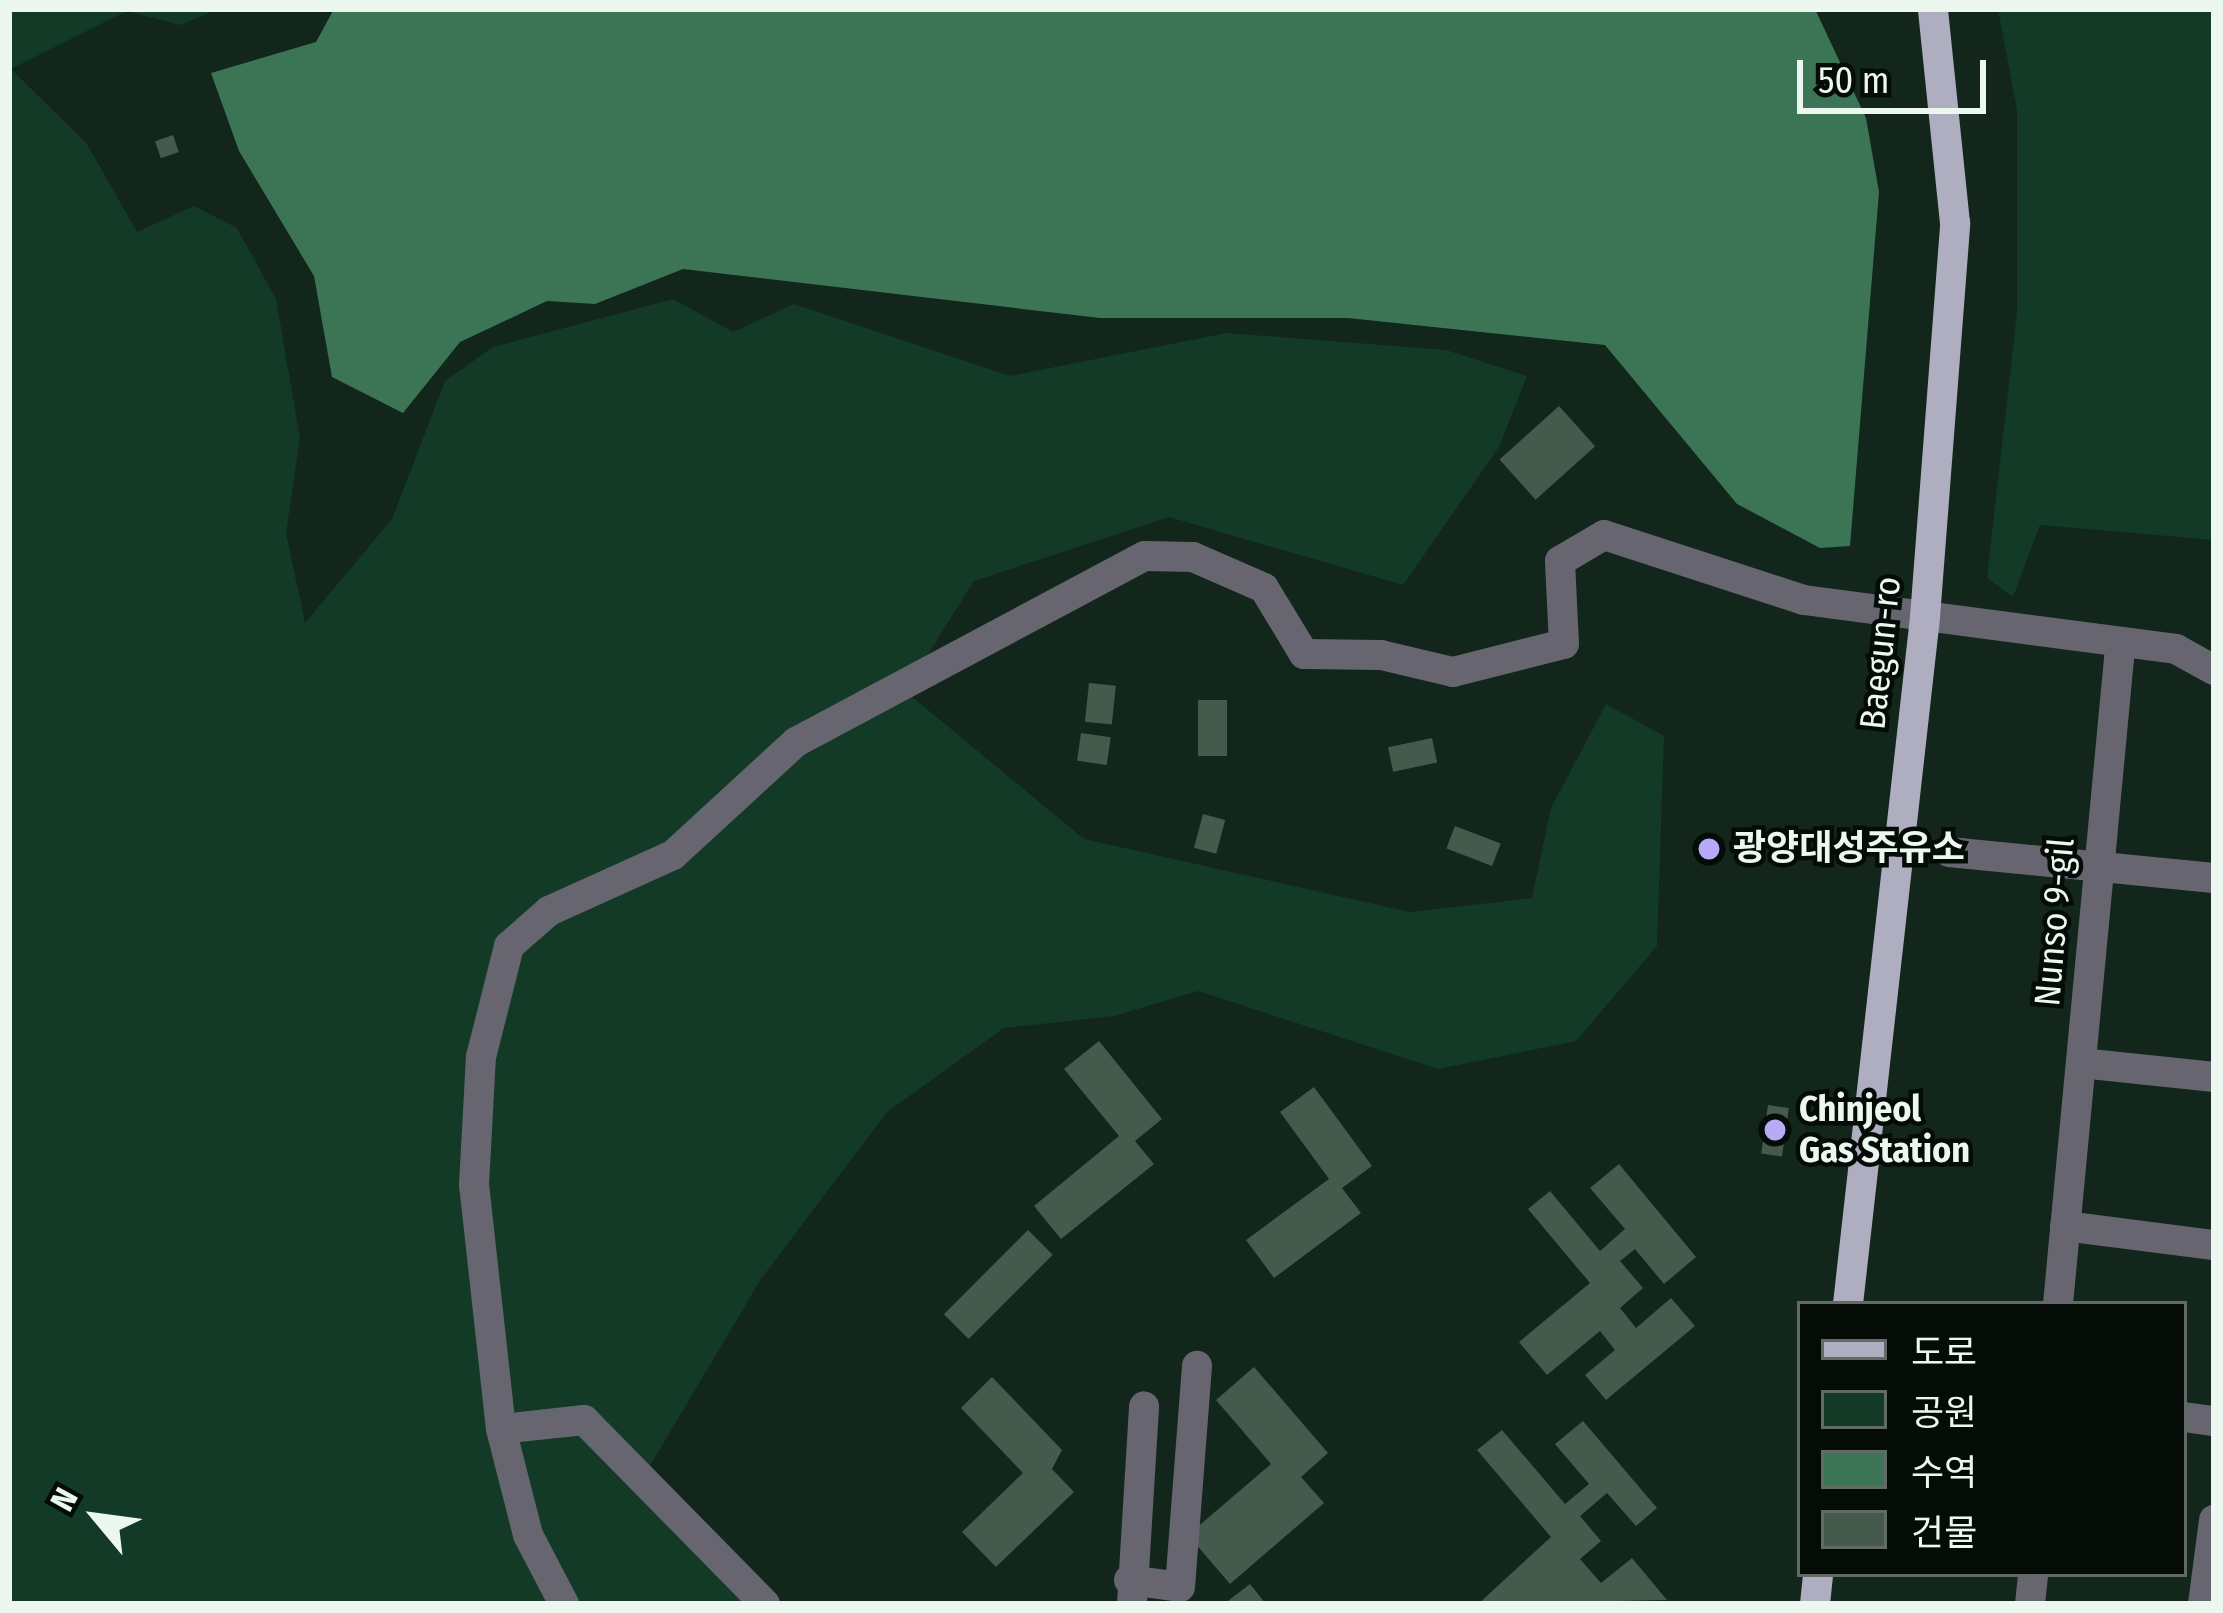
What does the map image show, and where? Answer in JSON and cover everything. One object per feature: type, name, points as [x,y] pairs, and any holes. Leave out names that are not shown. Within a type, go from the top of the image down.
[{"type":"main road","name":"Baegun-ro","points":[[1848,1301],[1925,617],[1955,223],[1933,9]]},
{"type":"street","points":[[564,1604],[528,1534],[501,1429],[473,1185],[481,1057],[509,946],[549,911],[673,855],[796,742],[884,702],[972,642],[1145,556],[1192,556],[1264,588],[1304,654],[1382,655],[1453,672],[1564,644],[1560,561],[1604,535],[1804,600],[2120,648],[2198,654],[2214,670]]},
{"type":"street","name":"Nunso 9-gil","points":[[2058,1301],[2120,648]]},
{"type":"street","points":[[1949,852],[2214,878]]},
{"type":"street","points":[[2081,1063],[2214,1077]]},
{"type":"street","points":[[2065,1226],[2214,1245]]},
{"type":"street","points":[[1144,1406],[1130,1592],[1180,1588],[1196,1366]]},
{"type":"street","points":[[501,1429],[584,1420],[765,1604]]},
{"type":"street","points":[[2204,1604],[2214,1520]]},
{"type":"green space","points":[[9,9],[218,9],[180,25],[127,11],[11,69],[87,144],[137,232],[194,206],[237,228],[276,299],[300,438],[286,533],[305,623],[392,519],[445,381],[493,347],[673,299],[733,332],[794,304],[1010,376],[1227,333],[1446,350],[1527,376],[1499,447],[1403,585],[1169,517],[974,581],[905,691],[1084,839],[1410,912],[1532,898],[1551,808],[1606,704],[1664,736],[1657,946],[1576,1041],[1438,1069],[1198,991],[1114,1016],[1004,1028],[887,1112],[761,1279],[648,1469],[781,1604],[9,1604]]},
{"type":"green space","points":[[1998,9],[2210,9],[2214,23],[2214,540],[2040,525],[2013,597],[1987,578],[2017,312],[2017,110]]},
{"type":"water","points":[[334,9],[1815,9],[1866,118],[1879,192],[1850,546],[1820,548],[1737,504],[1605,345],[1348,318],[1100,318],[683,269],[595,304],[547,301],[460,342],[403,413],[332,377],[314,276],[239,151],[211,73],[316,42]]},
{"type":"building","points":[[173,135],[179,152],[161,158],[155,141]]},
{"type":"building","points":[[1559,406],[1595,446],[1536,500],[1500,460]]},
{"type":"building","points":[[1089,683],[1116,686],[1112,725],[1085,722]]},
{"type":"building","points":[[1198,700],[1227,700],[1227,756],[1198,756]]},
{"type":"building","points":[[1081,733],[1111,737],[1107,765],[1077,761]]},
{"type":"building","points":[[1432,738],[1437,762],[1393,772],[1388,747]]},
{"type":"building","points":[[1203,814],[1225,820],[1216,854],[1194,848]]},
{"type":"building","points":[[1455,826],[1501,844],[1492,866],[1446,848]]},
{"type":"building","points":[[1099,1041],[1162,1119],[1135,1141],[1154,1164],[1061,1239],[1034,1206],[1119,1136],[1064,1069]]},
{"type":"building","points":[[1314,1087],[1372,1166],[1342,1188],[1361,1213],[1274,1278],[1246,1240],[1329,1179],[1280,1112]]},
{"type":"building","name":"Chinjeol Gas Station","points":[[1768,1105],[1789,1108],[1782,1156],[1761,1154]]},
{"type":"building","points":[[1619,1164],[1696,1257],[1664,1284],[1635,1249],[1620,1261],[1643,1288],[1620,1308],[1636,1328],[1671,1298],[1695,1326],[1606,1400],[1585,1375],[1615,1350],[1600,1331],[1547,1375],[1519,1342],[1590,1283],[1528,1209],[1550,1191],[1600,1251],[1625,1229],[1590,1188]]},
{"type":"building","points":[[1028,1230],[1053,1255],[969,1339],[944,1314]]},
{"type":"building","points":[[1254,1367],[1328,1453],[1301,1477],[1324,1503],[1230,1584],[1188,1535],[1271,1464],[1216,1400]]},
{"type":"building","points":[[992,1377],[1062,1450],[1052,1469],[1074,1492],[996,1567],[962,1532],[1023,1473],[961,1408]]},
{"type":"building","points":[[1583,1421],[1657,1508],[1636,1526],[1607,1493],[1580,1516],[1601,1541],[1580,1559],[1601,1583],[1632,1558],[1667,1600],[1478,1604],[1551,1537],[1477,1450],[1502,1430],[1565,1504],[1589,1484],[1555,1444]]},
{"type":"building","points":[[1250,1584],[1266,1604],[1224,1604]]},
{"type":"place","name":"광양대성주유소","points":[[1709,849]]},
{"type":"place","name":"Chinjeol Gas Station","points":[[1775,1130]]}]
